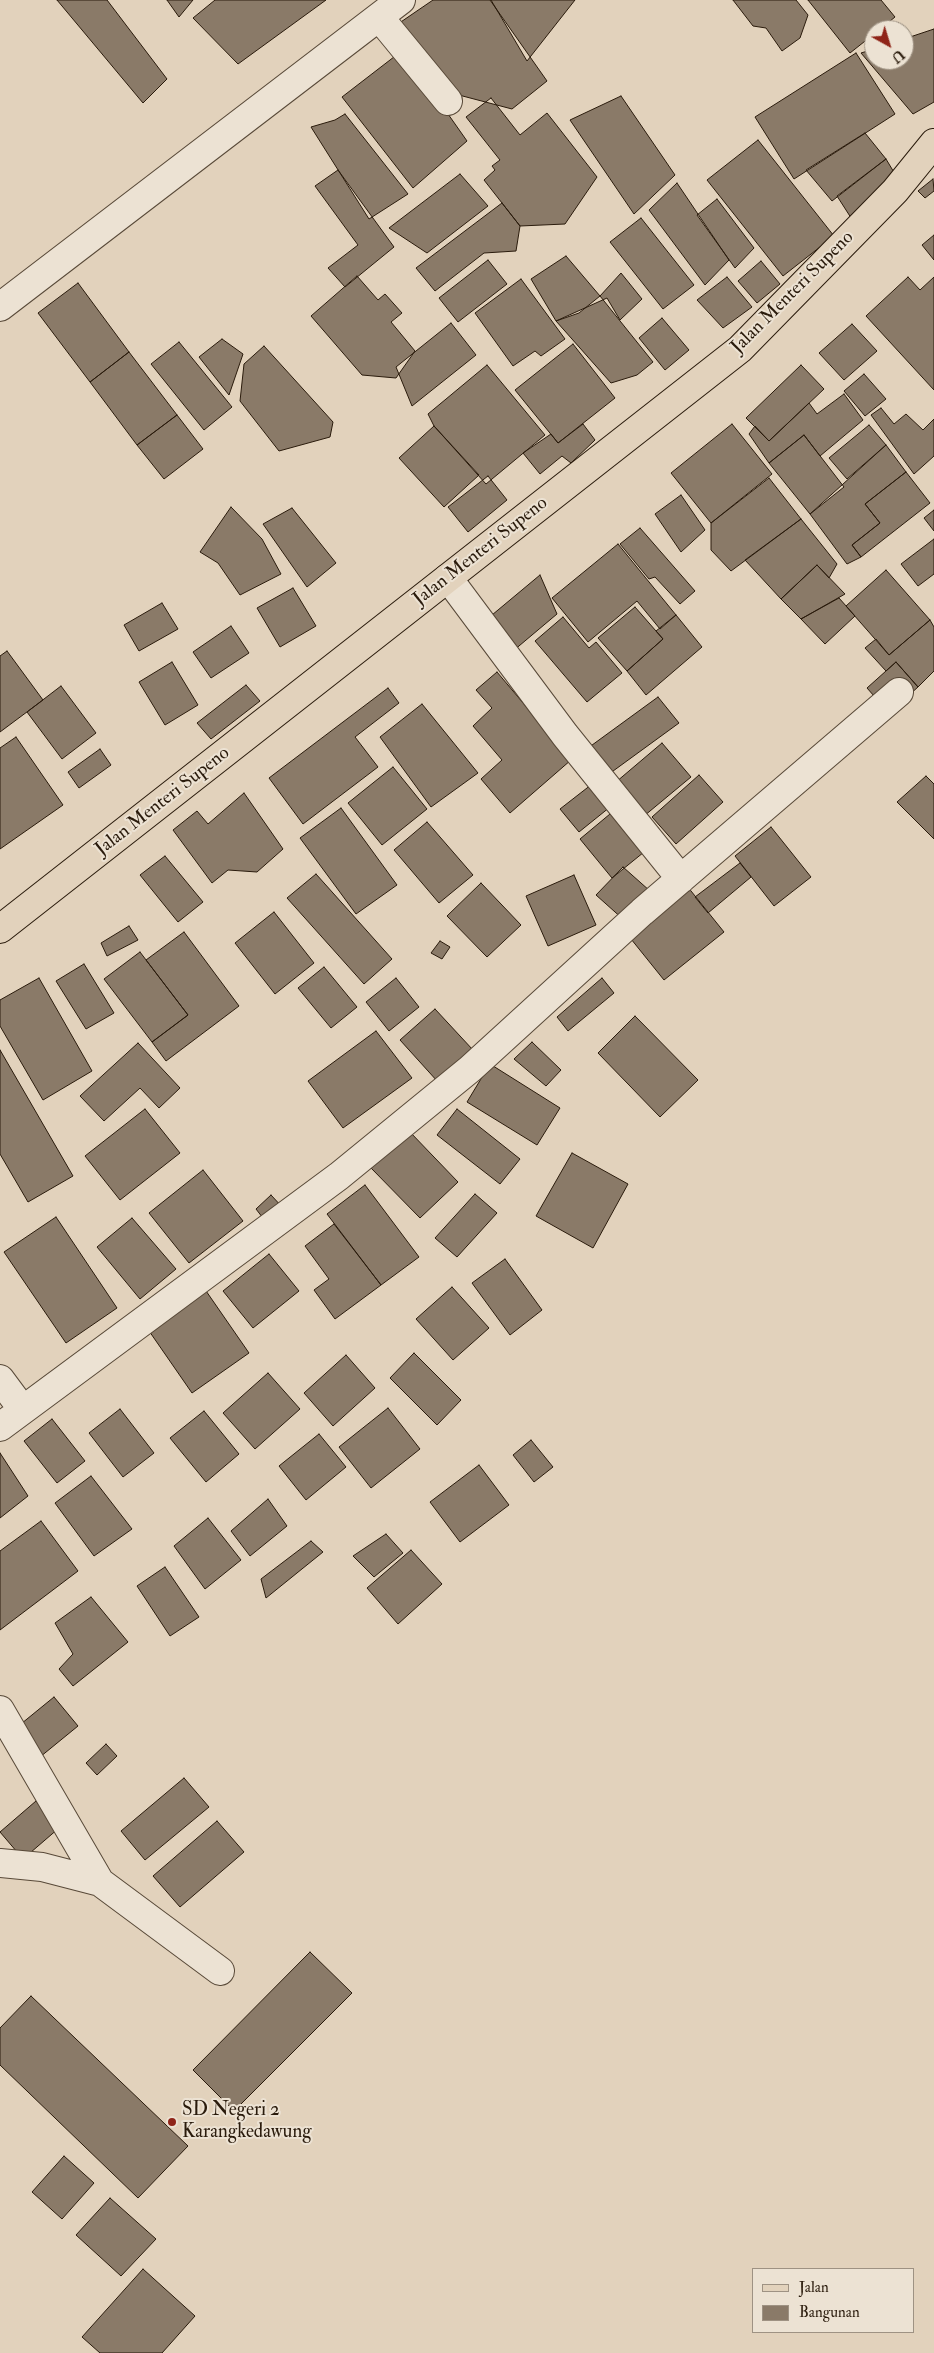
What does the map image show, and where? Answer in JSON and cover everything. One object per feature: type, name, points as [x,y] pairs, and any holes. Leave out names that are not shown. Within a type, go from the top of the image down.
[{"type":"main road","name":"Jalan Menteri Supeno","points":[[0,929],[740,349],[895,191],[934,143]]},
{"type":"street","points":[[0,307],[401,0]]},
{"type":"street","points":[[379,17],[448,101]]},
{"type":"street","points":[[448,578],[565,736],[680,879]]},
{"type":"street","points":[[0,1427],[339,1176],[470,1069],[680,879],[899,692]]},
{"type":"street","points":[[0,1379],[23,1410]]},
{"type":"street","points":[[0,1710],[100,1882]]},
{"type":"street","points":[[0,1863],[42,1867],[100,1882],[220,1971]]},
{"type":"building","points":[[57,0],[107,0],[167,79],[143,103]]},
{"type":"building","points":[[167,0],[193,0],[179,17]]},
{"type":"building","points":[[215,0],[326,0],[238,64],[193,18]]},
{"type":"building","points":[[433,0],[490,0],[547,81],[512,109],[455,94],[392,28]]},
{"type":"building","points":[[491,0],[575,0],[527,61]]},
{"type":"building","points":[[733,0],[796,0],[808,15],[800,38],[782,51],[766,28],[753,26]]},
{"type":"building","points":[[808,0],[881,0],[895,17],[891,20],[864,20],[864,42],[850,53]]},
{"type":"building","points":[[934,29],[934,102],[913,114],[875,70],[914,70],[914,36]]},
{"type":"building","points":[[403,50],[467,141],[413,188],[342,97]]},
{"type":"building","points":[[856,53],[864,66],[864,70],[867,70],[895,114],[794,179],[755,117]]},
{"type":"building","points":[[621,96],[675,175],[634,214],[570,120]]},
{"type":"building","points":[[491,98],[520,135],[547,113],[597,177],[565,224],[520,226],[484,180],[495,170],[492,166],[500,160],[466,117]]},
{"type":"building","points":[[345,114],[408,194],[369,219],[311,127],[335,120]]},
{"type":"building","points":[[865,133],[886,159],[832,201],[806,170]]},
{"type":"building","points":[[758,140],[834,236],[783,276],[707,180]]},
{"type":"building","points":[[886,159],[895,174],[855,224],[837,196]]},
{"type":"building","points":[[338,170],[394,247],[345,287],[328,268],[358,245],[315,186]]},
{"type":"building","points":[[460,174],[488,206],[427,253],[389,228]]},
{"type":"building","points":[[933,179],[934,191],[925,198],[918,191]]},
{"type":"building","points":[[677,183],[729,260],[705,285],[649,210]]},
{"type":"building","points":[[717,199],[754,248],[735,268],[697,215]]},
{"type":"building","points":[[502,203],[520,226],[516,251],[484,253],[435,291],[416,268]]},
{"type":"building","points":[[641,218],[694,285],[663,309],[610,242]]},
{"type":"building","points":[[934,235],[934,260],[922,245]]},
{"type":"building","points":[[566,256],[600,296],[621,273],[642,299],[620,320],[607,298],[556,321],[531,279]]},
{"type":"building","points":[[488,260],[507,284],[458,322],[439,298]]},
{"type":"building","points":[[761,261],[780,284],[757,303],[738,281]]},
{"type":"building","points":[[357,276],[378,300],[385,294],[402,313],[391,322],[415,351],[396,378],[362,375],[311,316]]},
{"type":"building","points":[[727,277],[752,307],[723,328],[697,300]]},
{"type":"building","points":[[908,277],[920,290],[934,277],[934,390],[866,316]]},
{"type":"building","points":[[521,279],[565,339],[541,356],[535,351],[513,366],[475,313]]},
{"type":"building","points":[[78,283],[129,352],[90,382],[38,313]]},
{"type":"building","points":[[600,296],[653,362],[637,375],[611,383],[556,321],[579,313]]},
{"type":"building","points":[[662,318],[689,350],[665,370],[639,338]]},
{"type":"building","points":[[451,323],[476,355],[412,406],[396,367]]},
{"type":"building","points":[[852,324],[877,351],[844,380],[819,353]]},
{"type":"building","points":[[222,339],[243,354],[229,395],[199,357]]},
{"type":"building","points":[[179,342],[232,407],[204,430],[151,364]]},
{"type":"building","points":[[573,344],[615,398],[558,443],[515,390]]},
{"type":"building","points":[[264,346],[333,422],[330,437],[279,451],[240,401],[244,364]]},
{"type":"building","points":[[129,352],[177,415],[137,445],[90,382]]},
{"type":"building","points":[[487,365],[545,435],[486,484],[434,426],[428,414]]},
{"type":"building","points":[[801,365],[824,389],[769,441],[746,418]]},
{"type":"building","points":[[864,374],[886,399],[865,416],[844,391]]},
{"type":"building","points":[[844,394],[863,420],[820,456],[804,435],[769,463],[749,434],[755,426],[769,441],[809,403],[817,414]]},
{"type":"building","points":[[881,408],[894,424],[906,414],[923,430],[934,419],[934,456],[914,474],[871,415]]},
{"type":"building","points":[[177,415],[203,449],[164,479],[137,445]]},
{"type":"building","points":[[583,424],[595,440],[571,463],[562,456],[540,474],[523,453],[551,434],[558,443]]},
{"type":"building","points":[[732,424],[772,474],[711,523],[671,473]]},
{"type":"building","points":[[869,425],[886,445],[847,479],[829,458]]},
{"type":"building","points":[[434,426],[479,475],[444,507],[399,458]]},
{"type":"building","points":[[804,435],[844,487],[810,514],[769,463]]},
{"type":"building","points":[[886,445],[906,472],[865,504],[880,523],[852,545],[861,557],[847,564],[810,514]]},
{"type":"building","points":[[906,472],[930,503],[861,557],[852,545],[880,523],[865,504]]},
{"type":"building","points":[[488,476],[507,500],[468,532],[448,507]]},
{"type":"building","points":[[769,478],[801,519],[731,571],[711,550],[711,523]]},
{"type":"building","points":[[681,495],[705,530],[681,552],[655,514]]},
{"type":"building","points":[[231,507],[262,539],[281,574],[240,595],[218,563],[200,552]]},
{"type":"building","points":[[292,508],[336,563],[307,587],[263,524]]},
{"type":"building","points":[[934,510],[934,531],[924,518]]},
{"type":"building","points":[[801,519],[837,564],[829,578],[817,565],[781,599],[745,560]]},
{"type":"building","points":[[640,528],[695,591],[680,604],[655,577],[649,579],[620,544]]},
{"type":"building","points":[[934,539],[934,574],[918,586],[901,564]]},
{"type":"building","points":[[618,544],[676,615],[660,629],[637,601],[588,642],[552,598]]},
{"type":"building","points":[[817,565],[845,594],[801,619],[781,599]]},
{"type":"building","points":[[886,570],[930,620],[889,655],[846,606]]},
{"type":"building","points":[[540,575],[557,614],[513,651],[486,620]]},
{"type":"building","points":[[293,588],[316,626],[280,647],[257,608]]},
{"type":"building","points":[[839,598],[855,616],[825,644],[801,619]]},
{"type":"building","points":[[162,603],[178,629],[139,651],[124,625]]},
{"type":"building","points":[[635,607],[663,639],[627,671],[598,638]]},
{"type":"building","points":[[676,615],[702,647],[646,695],[627,671],[663,639],[656,631]]},
{"type":"building","points":[[563,617],[589,648],[596,642],[622,673],[587,702],[535,641]]},
{"type":"building","points":[[930,620],[934,627],[934,671],[918,687],[896,662],[886,671],[865,648],[876,639],[889,655]]},
{"type":"building","points":[[231,626],[249,653],[211,678],[193,652]]},
{"type":"building","points":[[7,651],[43,700],[0,732],[0,656]]},
{"type":"building","points":[[172,662],[198,705],[165,725],[139,682]]},
{"type":"building","points":[[896,662],[918,687],[889,713],[867,688]]},
{"type":"building","points":[[497,672],[571,760],[510,813],[481,779],[502,760],[473,726],[492,708],[476,690]]},
{"type":"building","points":[[246,685],[260,701],[211,739],[197,723]]},
{"type":"building","points":[[61,686],[96,733],[62,759],[27,712]]},
{"type":"building","points":[[388,688],[399,703],[355,737],[378,767],[303,824],[269,778]]},
{"type":"building","points":[[658,697],[679,723],[609,774],[588,748]]},
{"type":"building","points":[[422,704],[478,773],[431,807],[380,737]]},
{"type":"building","points":[[16,737],[63,805],[0,849],[0,748]]},
{"type":"building","points":[[662,743],[691,777],[644,816],[616,782]]},
{"type":"building","points":[[100,749],[111,765],[79,788],[68,772]]},
{"type":"building","points":[[393,767],[427,809],[382,845],[348,803]]},
{"type":"building","points":[[699,775],[723,802],[676,844],[652,817]]},
{"type":"building","points":[[926,776],[934,784],[934,839],[897,802]]},
{"type":"building","points":[[596,781],[615,803],[579,832],[560,809]]},
{"type":"building","points":[[244,793],[283,849],[257,872],[228,870],[212,883],[173,830],[197,811],[208,824]]},
{"type":"building","points":[[341,808],[397,885],[356,914],[300,838]]},
{"type":"building","points":[[616,809],[649,848],[612,878],[580,839]]},
{"type":"building","points":[[427,822],[473,875],[439,903],[394,850]]},
{"type":"building","points":[[771,827],[811,877],[774,906],[735,856]]},
{"type":"building","points":[[165,856],[203,902],[178,922],[140,875]]},
{"type":"building","points":[[740,863],[751,877],[708,913],[695,897]]},
{"type":"building","points":[[623,867],[650,891],[624,920],[596,895]]},
{"type":"building","points":[[316,874],[392,959],[364,984],[287,898]]},
{"type":"building","points":[[574,875],[596,925],[548,946],[526,896]]},
{"type":"building","points":[[481,883],[521,925],[487,957],[447,916]]},
{"type":"building","points":[[687,886],[724,932],[664,980],[627,934]]},
{"type":"building","points":[[274,912],[314,963],[275,994],[235,943]]},
{"type":"building","points":[[129,926],[138,940],[107,956],[101,943]]},
{"type":"building","points":[[184,932],[239,1006],[166,1061],[152,1042],[188,1015],[146,960]]},
{"type":"building","points":[[440,941],[450,947],[442,959],[431,953]]},
{"type":"building","points":[[140,952],[188,1015],[152,1042],[104,979]]},
{"type":"building","points":[[84,964],[114,1013],[86,1029],[56,981]]},
{"type":"building","points":[[324,967],[357,1007],[331,1028],[298,988]]},
{"type":"building","points":[[39,978],[92,1071],[43,1100],[0,1026],[0,1000]]},
{"type":"building","points":[[396,978],[419,1007],[389,1031],[366,1002]]},
{"type":"building","points":[[602,978],[614,993],[568,1031],[557,1017]]},
{"type":"building","points":[[435,1009],[473,1050],[438,1082],[400,1040]]},
{"type":"building","points":[[635,1016],[698,1080],[660,1117],[598,1053]]},
{"type":"building","points":[[376,1031],[412,1078],[343,1128],[308,1081]]},
{"type":"building","points":[[532,1042],[561,1070],[546,1086],[514,1059]]},
{"type":"building","points":[[138,1043],[180,1088],[159,1108],[140,1088],[104,1121],[80,1096]]},
{"type":"building","points":[[0,1050],[73,1176],[28,1202],[0,1154]]},
{"type":"building","points":[[490,1064],[560,1108],[537,1145],[467,1102]]},
{"type":"building","points":[[145,1109],[180,1153],[120,1200],[85,1156]]},
{"type":"building","points":[[457,1109],[520,1159],[500,1184],[437,1135]]},
{"type":"building","points":[[409,1131],[458,1182],[420,1218],[371,1168]]},
{"type":"building","points":[[572,1153],[628,1184],[593,1248],[536,1216]]},
{"type":"building","points":[[203,1170],[243,1221],[189,1263],[149,1213]]},
{"type":"building","points":[[365,1185],[419,1257],[381,1285],[327,1214]]},
{"type":"building","points":[[475,1194],[497,1213],[457,1257],[435,1238]]},
{"type":"building","points":[[271,1195],[284,1209],[266,1222],[256,1209]]},
{"type":"building","points":[[56,1217],[117,1308],[66,1343],[4,1252]]},
{"type":"building","points":[[132,1218],[176,1269],[140,1299],[97,1247]]},
{"type":"building","points":[[334,1224],[381,1285],[335,1319],[314,1290],[329,1279],[305,1246]]},
{"type":"building","points":[[269,1254],[299,1291],[253,1328],[223,1291]]},
{"type":"building","points":[[505,1259],[542,1310],[510,1335],[472,1283]]},
{"type":"building","points":[[452,1287],[489,1328],[453,1360],[416,1319]]},
{"type":"building","points":[[204,1288],[249,1353],[192,1393],[147,1328]]},
{"type":"building","points":[[414,1353],[461,1400],[437,1425],[390,1378]]},
{"type":"building","points":[[346,1355],[375,1388],[333,1426],[304,1393]]},
{"type":"building","points":[[268,1373],[300,1409],[255,1449],[223,1413]]},
{"type":"building","points":[[388,1408],[420,1449],[371,1488],[339,1447]]},
{"type":"building","points":[[120,1409],[154,1453],[123,1477],[89,1433]]},
{"type":"building","points":[[204,1411],[239,1454],[206,1482],[170,1438]]},
{"type":"building","points":[[52,1419],[85,1461],[57,1483],[24,1441]]},
{"type":"building","points":[[319,1434],[346,1467],[306,1500],[279,1466]]},
{"type":"building","points":[[531,1440],[553,1467],[534,1482],[513,1455]]},
{"type":"building","points":[[0,1453],[28,1496],[0,1518]]},
{"type":"building","points":[[479,1465],[509,1505],[460,1542],[430,1502]]},
{"type":"building","points":[[91,1476],[132,1529],[94,1556],[55,1503]]},
{"type":"building","points":[[268,1499],[287,1526],[250,1556],[231,1531]]},
{"type":"building","points":[[208,1518],[241,1560],[205,1589],[174,1546]]},
{"type":"building","points":[[41,1521],[78,1571],[0,1630],[0,1551]]},
{"type":"building","points":[[386,1534],[403,1553],[374,1577],[353,1556]]},
{"type":"building","points":[[311,1541],[323,1552],[266,1598],[261,1579]]},
{"type":"building","points":[[411,1550],[442,1584],[398,1624],[367,1588]]},
{"type":"building","points":[[165,1567],[199,1617],[170,1636],[137,1586]]},
{"type":"building","points":[[91,1597],[128,1642],[73,1686],[59,1669],[73,1654],[55,1623]]},
{"type":"building","points":[[54,1697],[78,1726],[40,1757],[16,1728]]},
{"type":"building","points":[[106,1744],[117,1756],[97,1775],[86,1763]]},
{"type":"building","points":[[184,1778],[209,1807],[145,1860],[121,1831]]},
{"type":"building","points":[[36,1801],[59,1828],[23,1859],[0,1832]]},
{"type":"building","points":[[217,1821],[244,1852],[180,1907],[153,1876]]},
{"type":"building","points":[[310,1952],[352,1993],[234,2111],[193,2070]]},
{"type":"building","points":[[31,1996],[188,2146],[138,2198],[0,2065],[0,2028]]},
{"type":"building","points":[[64,2156],[94,2183],[62,2219],[32,2192]]},
{"type":"building","points":[[110,2198],[156,2239],[121,2276],[76,2235]]},
{"type":"building","points":[[143,2269],[195,2316],[162,2353],[100,2353],[82,2337]]},
{"type":"place","name":"SD Negeri 2 Karangkedawung","points":[[172,2122]]}]
